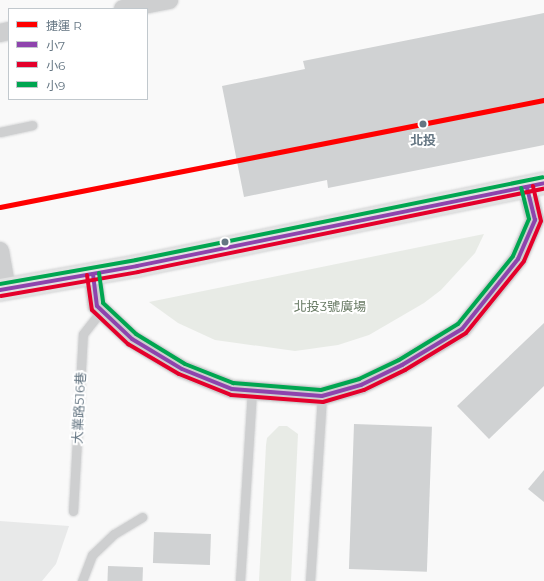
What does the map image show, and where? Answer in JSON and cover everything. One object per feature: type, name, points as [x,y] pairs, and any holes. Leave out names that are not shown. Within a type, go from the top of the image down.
[{"type":"street","points":[[128,8],[169,0]]},
{"type":"street","points":[[0,251],[3,289],[93,274],[536,185],[535,220],[518,259],[462,329],[402,365],[361,385],[322,396],[232,388],[182,369],[132,339],[101,311],[97,306],[93,274]]},
{"type":"lane","points":[[0,132],[32,125]]},
{"type":"lane","name":"大業路516巷","points":[[73,511],[83,334],[101,311]]},
{"type":"lane","points":[[240,581],[252,390]]},
{"type":"lane","points":[[310,581],[322,396]]},
{"type":"lane","points":[[82,581],[92,555],[114,534],[142,517]]},
{"type":"shaded area","points":[[0,521],[69,526],[56,564],[42,581],[0,581]]},
{"type":"green space","name":"北投3號廣場","points":[[484,234],[475,253],[441,290],[424,303],[369,335],[338,345],[295,351],[215,340],[178,323],[149,302]]},
{"type":"green space","points":[[279,426],[287,426],[298,434],[291,581],[259,581],[266,445],[267,438]]},
{"type":"building","points":[[544,13],[544,145],[328,188],[327,180],[244,197],[222,86],[305,69],[303,61]]},
{"type":"building","points":[[544,323],[544,386],[489,439],[457,406]]},
{"type":"building","points":[[354,424],[432,427],[427,572],[349,569]]},
{"type":"building","points":[[544,470],[544,502],[528,489]]},
{"type":"building","points":[[154,532],[211,534],[210,565],[153,563]]},
{"type":"building","points":[[108,566],[143,567],[142,581],[107,581]]},
{"type":"metro line","name":"R","points":[[0,207],[544,100]]},
{"type":"transit line","name":"小9","points":[[0,284],[136,260],[543,177]]},
{"type":"transit line","name":"小7","points":[[0,290],[137,266],[544,183]]},
{"type":"transit line","name":"小6","points":[[87,275],[92,310],[128,344],[179,374],[231,395],[323,402],[364,390],[405,370],[466,333],[524,261],[541,221],[533,186]]},
{"type":"transit line","name":"小7","points":[[93,274],[97,306],[132,339],[182,369],[232,389],[322,396],[361,385],[402,365],[462,329],[518,259],[535,220],[527,187]]},
{"type":"transit line","name":"小9","points":[[99,273],[103,303],[136,334],[185,364],[233,383],[321,390],[359,379],[399,360],[458,324],[513,256],[529,219],[521,188]]},
{"type":"transit line","name":"小6","points":[[1,296],[138,272],[544,189]]},
{"type":"place","name":"北投","points":[[423,124]]}]
